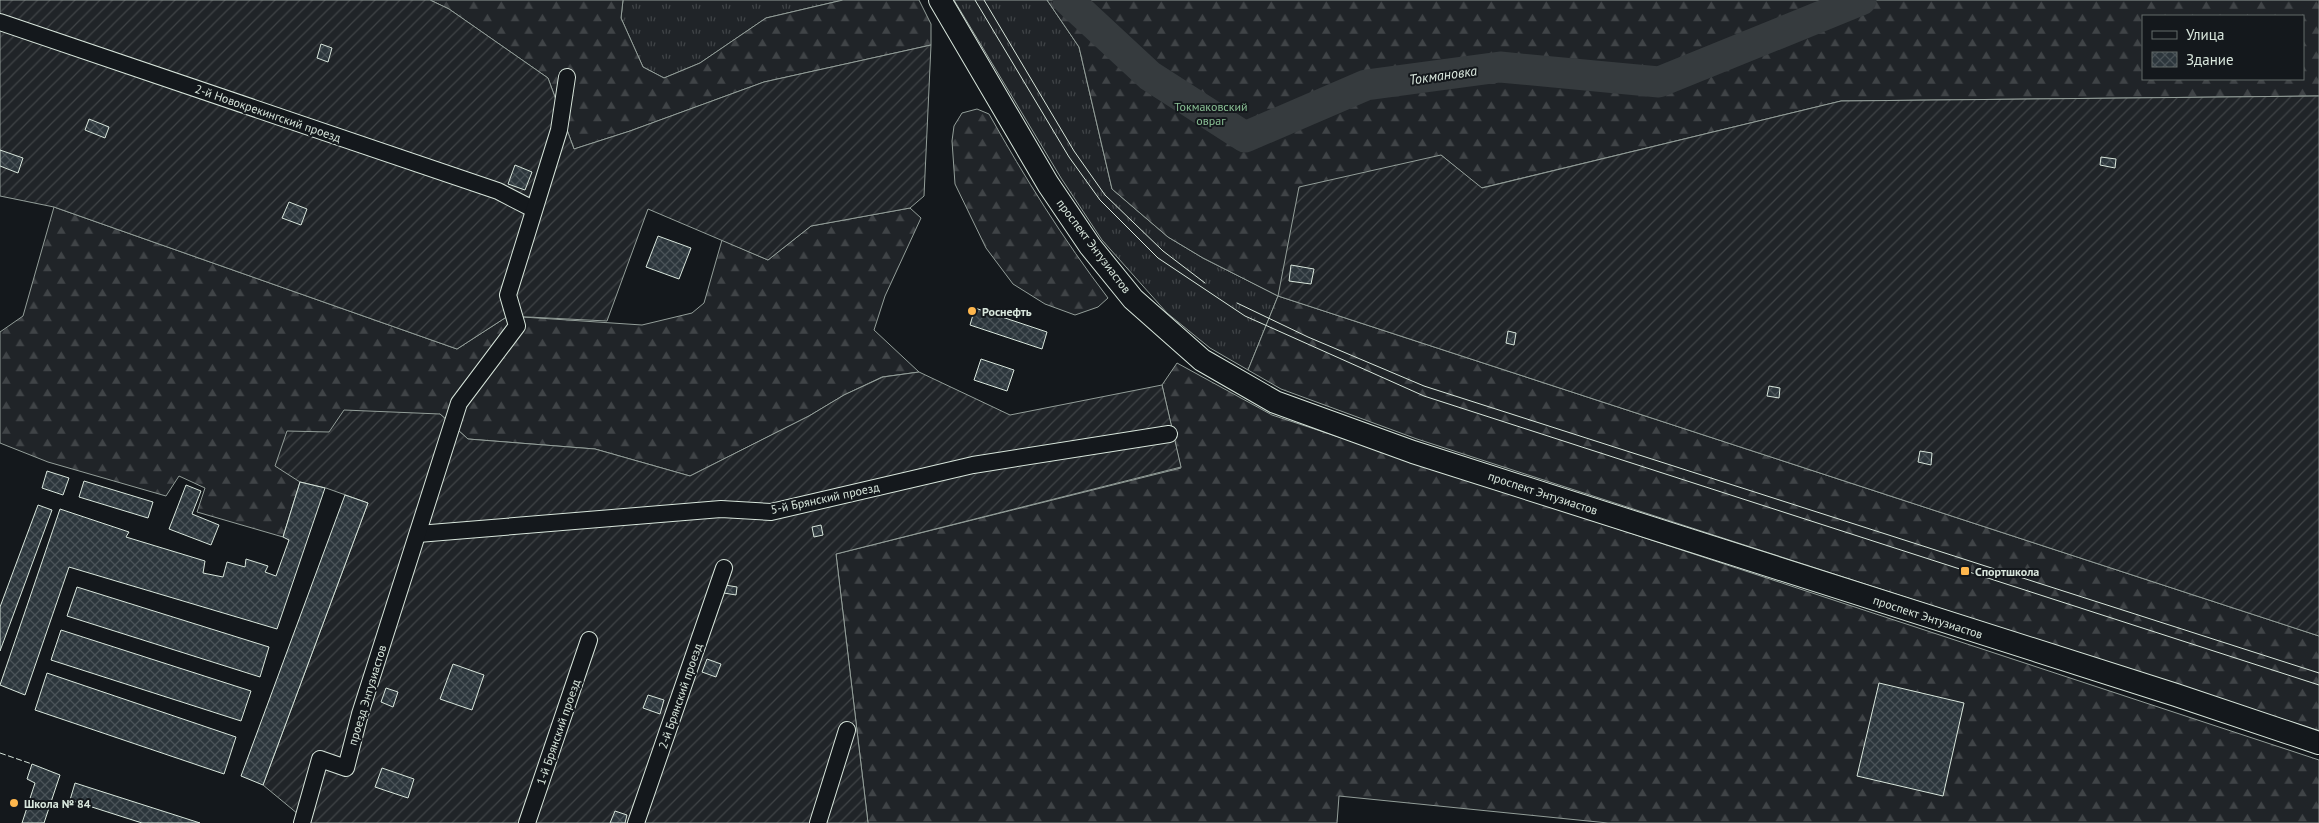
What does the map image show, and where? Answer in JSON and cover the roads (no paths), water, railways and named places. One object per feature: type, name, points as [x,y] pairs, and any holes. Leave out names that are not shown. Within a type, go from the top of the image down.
[{"type":"street","name":"проспект Энтузиастов","points":[[940,0],[1048,184],[1090,246],[1133,300],[1202,360],[1275,402],[1413,452],[2176,695],[2319,743]]},
{"type":"street","name":"2-й Новокрекингский проезд","points":[[0,22],[498,192],[533,209]]},
{"type":"street","points":[[418,534],[460,403],[517,326],[508,295],[533,209],[559,130],[567,77]]},
{"type":"street","name":"5-й Брянский проезд","points":[[418,534],[721,509],[771,512],[973,465],[1168,434]]},
{"type":"street","name":"проезд Энтузиастов","points":[[302,823],[320,759],[346,768],[360,714],[418,534]]},
{"type":"street","name":"2-й Брянский проезд","points":[[636,823],[724,568]]},
{"type":"street","name":"1-й Брянский проезд","points":[[527,823],[589,640]]},
{"type":"street","points":[[818,823],[846,730]]},
{"type":"waterway","name":"Токмановка","points":[[1068,0],[1150,76],[1245,137],[1366,85],[1500,67],[1659,82],[1861,0]]},
{"type":"tram line","points":[[975,0],[1069,157],[1100,200],[1158,258],[1245,316],[1424,396],[2319,685]]},
{"type":"tram line","points":[[984,0],[1074,151],[1105,195],[1163,251],[1205,283]]},
{"type":"tram line","points":[[1237,303],[1308,337],[1424,386],[2319,673]]},
{"type":"place","name":"Роснефть","points":[[972,311]]},
{"type":"place","name":"Спортшкола","points":[[1965,571]]},
{"type":"place","name":"Школа № 84","points":[[14,803]]},
{"type":"park label","name":"Токмаковский овраг","points":[[1211,113]]}]
